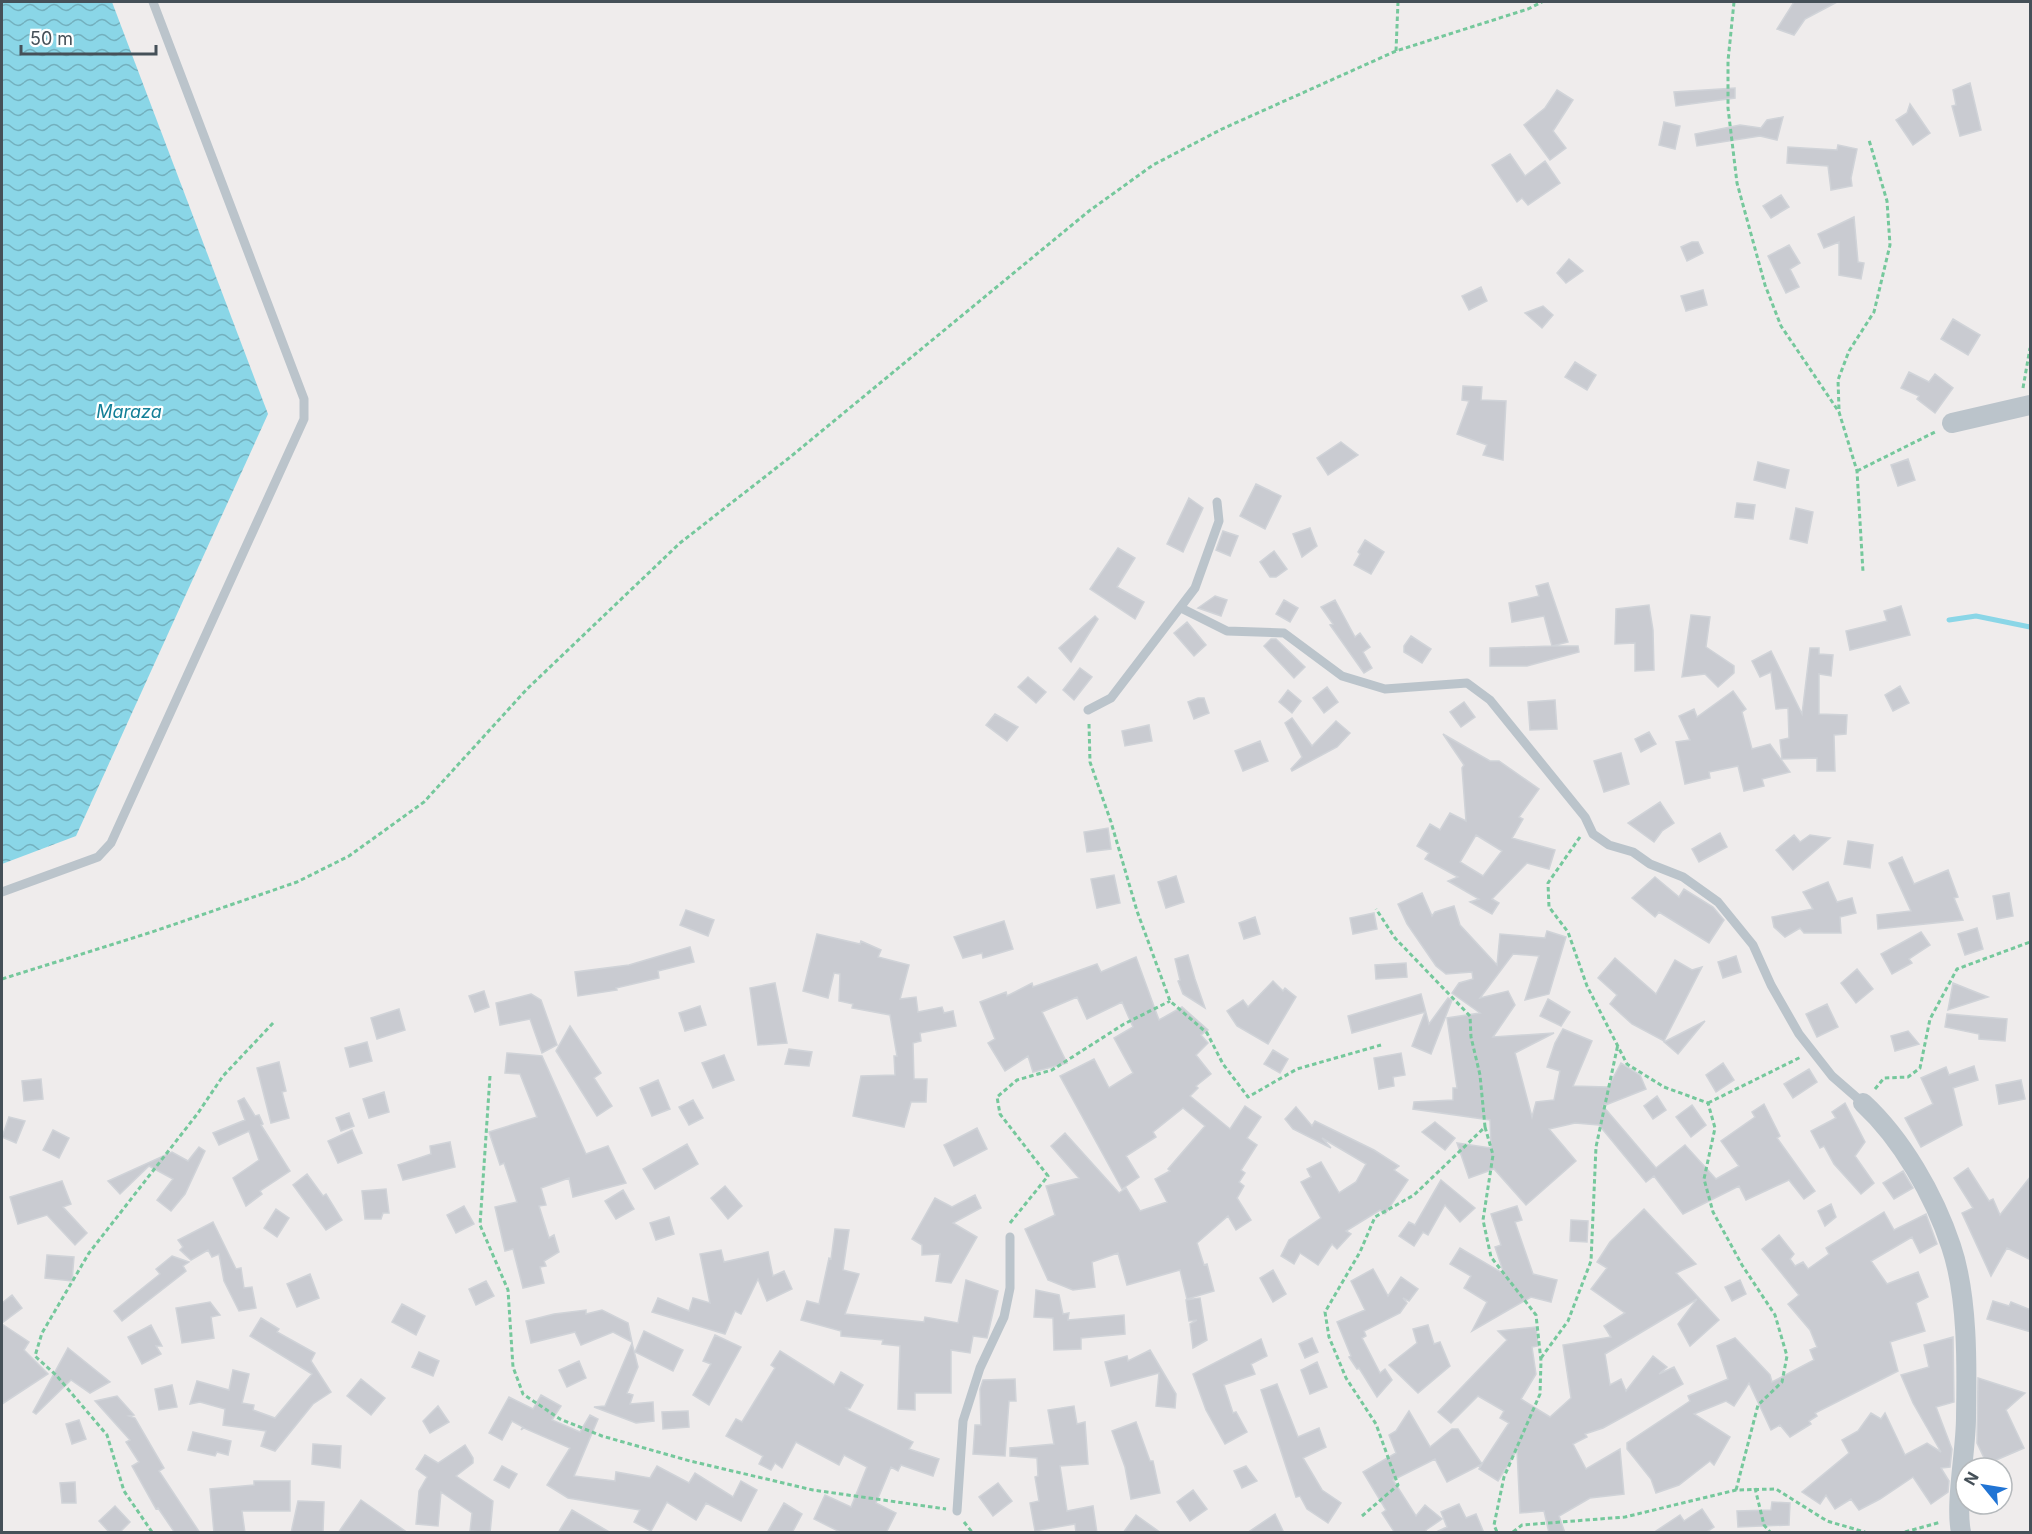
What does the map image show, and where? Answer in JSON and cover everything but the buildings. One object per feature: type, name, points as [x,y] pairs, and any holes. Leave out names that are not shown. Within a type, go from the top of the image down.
[{"type":"street","points":[[1952,423],[2025,407]]},
{"type":"street","points":[[1863,1103],[1879,1118],[1910,1161],[1951,1246],[1961,1297],[1964,1347],[1966,1418],[1961,1530]]},
{"type":"lane","points":[[2,892],[98,857],[111,843],[304,419],[304,399],[153,2]]},
{"type":"lane","points":[[1088,710],[1111,698],[1195,588],[1219,521],[1217,502]]},
{"type":"lane","points":[[1181,608],[1227,631],[1284,633],[1342,676],[1384,688],[1467,683],[1490,700],[1585,818],[1587,826],[1609,845],[1633,852],[1650,864],[1683,877],[1718,902],[1754,945],[1771,985],[1813,1052],[1832,1076],[1863,1103]]},
{"type":"lane","points":[[957,1511],[963,1421],[981,1368],[1004,1317],[1010,1288],[1010,1237]]},
{"type":"path","points":[[1396,51],[1398,2]]},
{"type":"path","points":[[2,979],[140,936],[297,882],[349,856],[424,802],[527,688],[680,543],[789,458],[1089,211],[1153,165],[1212,134],[1396,51],[1528,9],[1542,2]]},
{"type":"path","points":[[1734,2],[1728,61],[1728,108],[1737,183],[1765,285],[1781,326],[1839,412]]},
{"type":"path","points":[[1863,572],[1857,471],[1839,412],[1838,380],[1849,351],[1874,312],[1890,245],[1887,201],[1869,140]]},
{"type":"path","points":[[2025,407],[2031,348]]},
{"type":"path","points":[[1857,471],[1952,423]]},
{"type":"path","points":[[1088,710],[1090,762],[1111,822],[1137,911],[1170,1001],[1206,1033],[1222,1064],[1248,1097],[1297,1069],[1381,1045]]},
{"type":"path","points":[[1587,826],[1548,883],[1549,907],[1568,932],[1587,986],[1628,1065],[1664,1087],[1708,1103],[1813,1052]]},
{"type":"path","points":[[1376,909],[1395,938],[1470,1016],[1471,1037],[1480,1075],[1485,1127],[1493,1155],[1483,1220],[1491,1257],[1536,1315],[1540,1394],[1504,1477],[1494,1525],[1497,1533]]},
{"type":"path","points":[[1863,1103],[1884,1078],[1908,1077],[1920,1068],[1930,1019],[1957,969],[2031,942]]},
{"type":"path","points":[[1010,1237],[1010,1222],[1048,1176],[1000,1114],[998,1097],[1017,1080],[1052,1070],[1124,1024],[1170,1001]]},
{"type":"path","points":[[152,1533],[124,1491],[107,1435],[56,1375],[35,1356],[42,1333],[89,1253],[184,1132],[223,1076],[275,1022]]},
{"type":"path","points":[[1540,1360],[1568,1321],[1591,1261],[1596,1147],[1618,1044]]},
{"type":"path","points":[[490,1076],[480,1225],[508,1290],[513,1368],[523,1394],[560,1419],[602,1436],[690,1461],[721,1466],[813,1490],[957,1511],[972,1533]]},
{"type":"path","points":[[1708,1103],[1715,1128],[1704,1179],[1713,1212],[1742,1265],[1775,1315],[1787,1356],[1782,1382],[1758,1405],[1736,1490]]},
{"type":"path","points":[[1362,1515],[1398,1485],[1376,1424],[1346,1378],[1329,1337],[1325,1312],[1360,1252],[1375,1217],[1414,1195],[1485,1127]]},
{"type":"path","points":[[1755,1488],[1764,1525],[1770,1533]]},
{"type":"path","points":[[1513,1533],[1522,1525],[1625,1517],[1736,1490],[1755,1488],[1776,1489],[1827,1521],[1865,1533]]},
{"type":"path","points":[[1905,1533],[1937,1521],[1961,1530]]},
{"type":"water","name":"Maraza","points":[[2,2],[112,2],[268,414],[76,836],[2,864]]},
{"type":"waterway","points":[[1949,620],[1976,616],[2030,627]]}]
